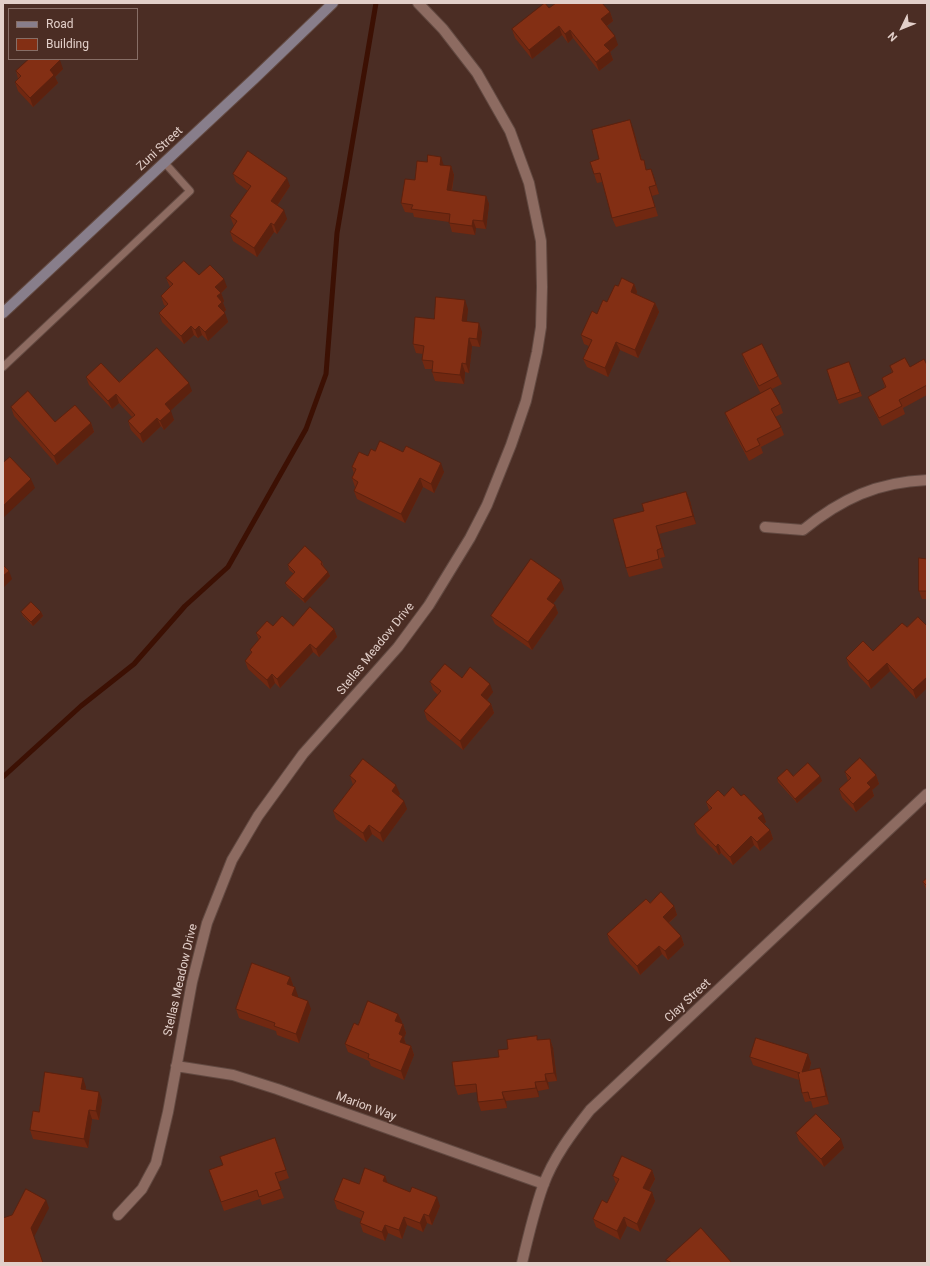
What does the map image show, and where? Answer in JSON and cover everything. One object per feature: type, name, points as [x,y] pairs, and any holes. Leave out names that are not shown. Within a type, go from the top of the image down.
[{"type":"street","name":"Zuni Street","points":[[3,313],[255,78],[333,3]]},
{"type":"street","name":"Stellas Meadow Drive","points":[[118,1215],[142,1189],[156,1162],[168,1112],[192,982],[207,923],[232,860],[258,816],[303,754],[398,647],[429,605],[470,538],[490,498],[511,445],[526,401],[541,327],[542,287],[541,240],[529,183],[510,131],[477,73],[443,29],[418,3]]},
{"type":"street","points":[[765,527],[803,530],[840,504],[860,494],[903,482],[927,480]]},
{"type":"street","name":"Clay Street","points":[[522,1263],[530,1227],[544,1184],[557,1158],[572,1134],[590,1110],[927,794]]},
{"type":"street","name":"Marion Way","points":[[176,1066],[233,1075],[544,1184]]},
{"type":"lane","points":[[3,367],[190,191],[164,162]]},
{"type":"building","points":[[545,3],[549,8],[556,3],[602,3],[610,12],[601,19],[615,36],[604,45],[610,51],[596,62],[570,30],[565,34],[559,26],[529,50],[512,29]]},
{"type":"building","points":[[28,60],[60,60],[50,70],[54,75],[30,98],[15,82],[21,76],[16,71]]},
{"type":"building","points":[[630,120],[641,160],[644,160],[646,170],[651,169],[656,185],[649,187],[655,207],[612,218],[600,173],[594,174],[590,162],[599,159],[592,130]]},
{"type":"building","points":[[248,151],[287,178],[271,201],[284,210],[274,225],[271,223],[254,248],[230,232],[237,221],[230,216],[251,186],[233,174]]},
{"type":"building","points":[[428,155],[441,157],[440,165],[451,166],[447,190],[486,196],[483,221],[473,220],[472,226],[449,223],[450,214],[411,209],[413,205],[401,203],[405,179],[415,180],[417,161],[427,162]]},
{"type":"building","points":[[184,261],[199,275],[210,265],[224,279],[215,287],[221,293],[217,296],[222,302],[218,306],[225,313],[205,332],[199,326],[195,330],[191,326],[181,336],[159,313],[168,304],[161,296],[173,284],[166,278]]},
{"type":"building","points":[[622,278],[634,284],[631,292],[655,303],[635,350],[616,342],[605,368],[583,359],[592,340],[581,335],[592,311],[597,314],[603,300],[607,302],[615,285],[618,286]]},
{"type":"building","points":[[436,297],[465,300],[462,321],[479,323],[477,339],[469,338],[466,364],[462,363],[460,375],[432,372],[433,361],[422,360],[424,346],[413,344],[415,317],[434,319]]},
{"type":"building","points":[[762,344],[778,376],[759,386],[742,354]]},
{"type":"building","points":[[157,348],[189,383],[165,404],[171,411],[160,421],[157,418],[140,434],[128,421],[135,415],[116,394],[108,401],[86,377],[101,363],[119,382]]},
{"type":"building","points":[[905,358],[910,367],[924,359],[927,365],[927,385],[899,400],[902,406],[879,418],[868,397],[886,387],[882,378],[893,372],[890,366]]},
{"type":"building","points":[[849,362],[860,392],[837,400],[827,370]]},
{"type":"building","points":[[771,388],[780,404],[771,409],[781,427],[757,439],[760,445],[746,452],[725,413]]},
{"type":"building","points":[[28,391],[55,422],[75,405],[91,423],[54,456],[11,407]]},
{"type":"building","points":[[380,441],[403,452],[406,446],[441,463],[431,484],[420,478],[401,514],[354,491],[358,482],[352,478],[356,469],[352,467],[359,452],[368,456],[371,449],[375,451]]},
{"type":"building","points":[[10,457],[31,479],[3,506],[3,463]]},
{"type":"building","points":[[686,492],[693,516],[656,526],[662,548],[657,550],[659,559],[626,568],[613,519],[644,511],[642,504]]},
{"type":"building","points":[[305,546],[322,562],[321,564],[328,572],[303,599],[285,583],[295,572],[288,565]]},
{"type":"building","points":[[919,558],[927,559],[927,591],[919,591]]},
{"type":"building","points":[[531,559],[561,580],[547,599],[555,605],[528,642],[491,616]]},
{"type":"building","points":[[3,565],[9,571],[3,576]]},
{"type":"building","points":[[31,602],[41,612],[31,622],[21,612]]},
{"type":"building","points":[[310,607],[334,629],[316,649],[310,644],[277,679],[272,674],[267,680],[245,661],[252,652],[250,650],[261,637],[256,633],[267,621],[273,626],[282,616],[293,626]]},
{"type":"building","points":[[918,617],[927,626],[927,677],[913,690],[887,663],[868,681],[846,658],[863,641],[873,651],[902,623],[907,627]]},
{"type":"building","points":[[445,664],[462,678],[470,667],[490,684],[481,695],[491,704],[460,741],[424,711],[441,691],[430,682]]},
{"type":"building","points":[[860,758],[876,775],[867,783],[871,787],[853,804],[839,789],[851,778],[845,772]]},
{"type":"building","points":[[363,759],[396,785],[392,791],[404,801],[380,833],[369,825],[363,833],[333,811],[356,781],[350,776]]},
{"type":"building","points":[[808,763],[820,776],[795,799],[777,778],[787,769],[793,776]]},
{"type":"building","points":[[733,787],[741,796],[744,794],[763,814],[758,818],[770,830],[757,842],[751,836],[730,857],[718,844],[716,847],[694,824],[712,808],[706,802],[718,790],[724,796]]},
{"type":"building","points":[[927,878],[927,886],[923,882]]},
{"type":"building","points":[[661,892],[674,906],[663,917],[681,936],[665,951],[659,946],[637,966],[607,934],[646,899],[650,903]]},
{"type":"building","points":[[252,963],[290,977],[287,984],[295,987],[292,995],[308,1001],[296,1034],[274,1026],[275,1023],[236,1009]]},
{"type":"building","points":[[368,1001],[398,1014],[395,1021],[403,1024],[399,1034],[403,1036],[400,1042],[411,1046],[401,1071],[368,1058],[369,1054],[345,1044],[354,1023],[358,1025]]},
{"type":"building","points":[[537,1036],[537,1040],[550,1039],[554,1073],[545,1074],[546,1081],[535,1082],[536,1088],[502,1092],[504,1099],[478,1102],[476,1084],[455,1086],[452,1062],[499,1057],[498,1050],[508,1049],[507,1040]]},
{"type":"building","points":[[756,1038],[808,1054],[802,1072],[820,1068],[826,1096],[810,1099],[808,1092],[802,1093],[798,1073],[800,1073],[750,1057]]},
{"type":"building","points":[[45,1072],[83,1078],[81,1089],[99,1092],[96,1111],[89,1110],[84,1139],[30,1130],[33,1111],[39,1112]]},
{"type":"building","points":[[816,1114],[841,1139],[821,1159],[796,1133]]},
{"type":"building","points":[[275,1138],[286,1170],[275,1173],[281,1189],[259,1197],[257,1190],[221,1202],[209,1170],[223,1165],[220,1157]]},
{"type":"building","points":[[622,1156],[652,1170],[643,1188],[652,1192],[637,1224],[624,1217],[617,1231],[593,1219],[602,1200],[607,1203],[619,1179],[613,1176]]},
{"type":"building","points":[[365,1168],[385,1176],[383,1181],[410,1192],[412,1187],[437,1197],[429,1216],[424,1214],[420,1223],[404,1217],[399,1230],[385,1225],[382,1232],[360,1223],[364,1212],[334,1200],[343,1178],[359,1184]]},
{"type":"building","points":[[26,1189],[46,1200],[31,1228],[43,1263],[3,1263],[3,1218],[12,1215]]},
{"type":"building","points":[[701,1228],[732,1263],[672,1263],[666,1260]]},
{"type":"waterway","points":[[3,777],[81,706],[134,664],[185,606],[228,567],[306,429],[326,374],[337,233],[376,3]]}]
